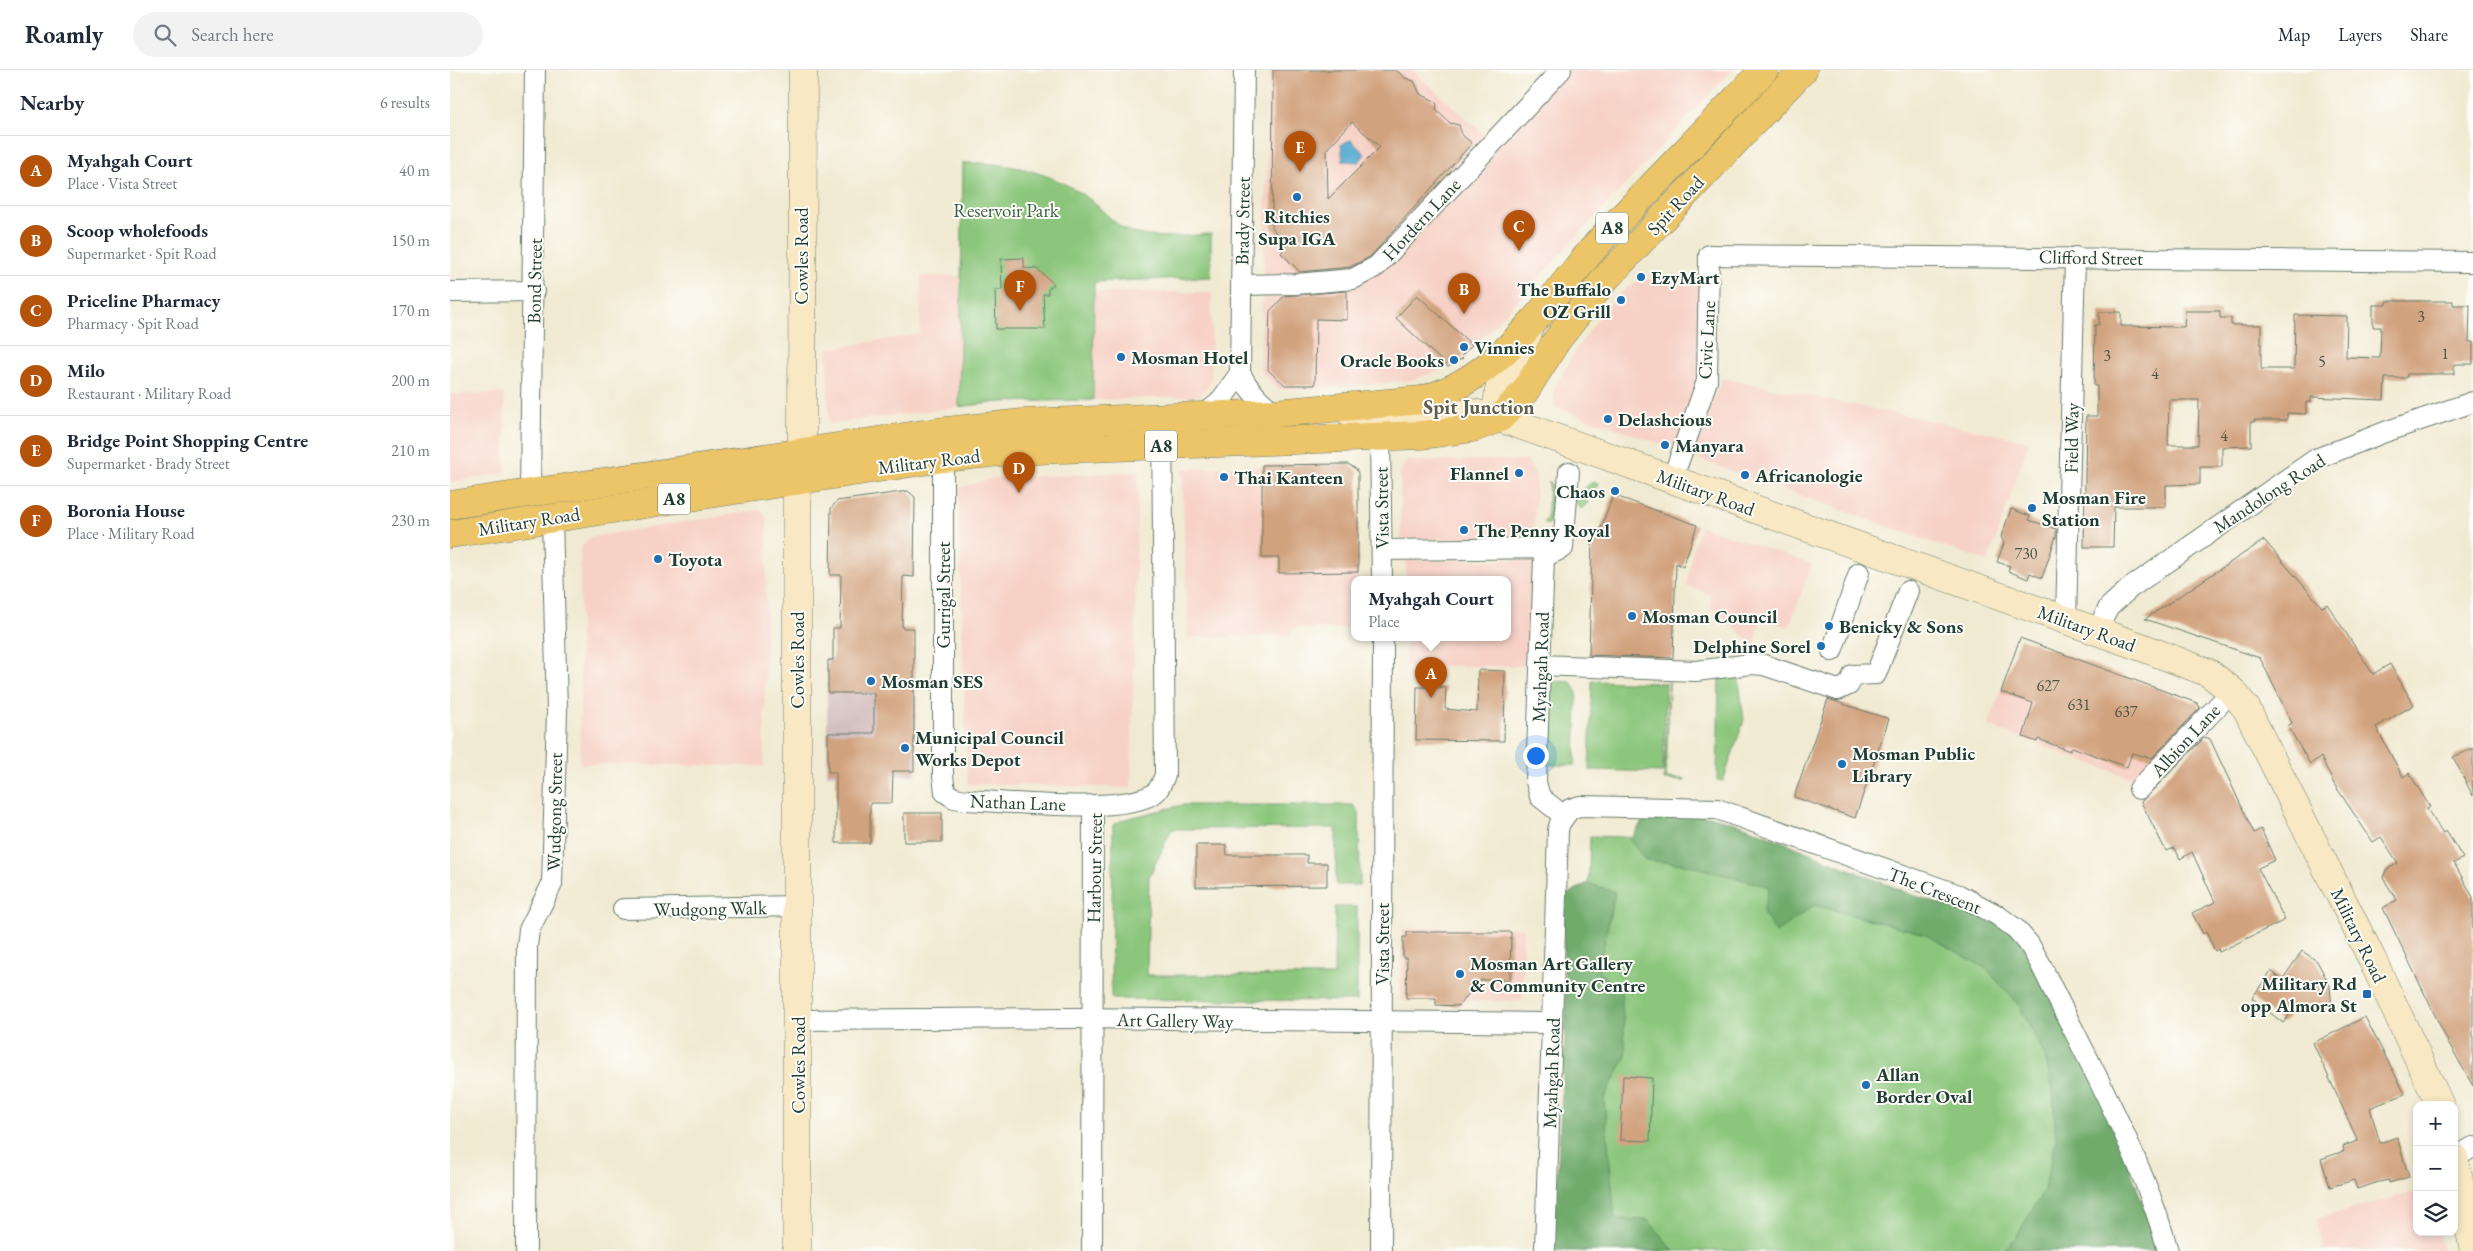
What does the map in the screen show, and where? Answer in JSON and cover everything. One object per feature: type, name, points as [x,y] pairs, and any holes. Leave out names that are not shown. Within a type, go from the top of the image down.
[{"type":"highway","name":"Spit Road","points":[[1468,382],[1486,368],[1537,318],[1607,234],[1764,70]]},
{"type":"highway","name":"Spit Road","points":[[1500,418],[1520,399],[1566,327],[1604,279],[1803,70]]},
{"type":"highway","name":"Military Road","points":[[450,534],[552,518],[799,466],[937,432],[1023,423],[1276,413],[1339,408],[1422,400],[1441,395],[1468,382]]},
{"type":"highway","name":"Military Road","points":[[450,505],[530,492],[799,466],[943,458],[1010,451],[1380,437],[1459,431],[1484,426],[1500,418]]},
{"type":"main road","name":"Cowles Road","points":[[797,1251],[799,466],[803,70]]},
{"type":"main road","points":[[1500,418],[1497,395],[1501,380],[1537,318]]},
{"type":"main road","name":"Military Road","points":[[1339,408],[1364,415],[1395,418],[1472,413],[1500,418],[2209,672],[2232,690],[2246,708],[2372,959],[2438,1101]]},
{"type":"main road","points":[[2458,1176],[2473,1246]]},
{"type":"street","name":"Bond Street","points":[[530,492],[534,291],[535,70]]},
{"type":"street","name":"Brady Street","points":[[1240,373],[1244,70]]},
{"type":"street","name":"Hordern Lane","points":[[1241,285],[1296,284],[1353,279],[1377,266],[1561,70]]},
{"type":"street","name":"Clifford Street","points":[[1709,255],[2473,262]]},
{"type":"street","name":"Civic Lane","points":[[1672,480],[1707,381],[1709,255]]},
{"type":"street","name":"Field Way","points":[[2066,620],[2075,257]]},
{"type":"street","points":[[450,292],[534,291]]},
{"type":"street","points":[[1202,416],[1219,403],[1240,373],[1256,398],[1276,413]]},
{"type":"street","name":"Mandolong Road","points":[[2096,632],[2109,607],[2130,588],[2316,459],[2473,402]]},
{"type":"street","name":"Harbour Street","points":[[1092,1251],[1093,805],[1114,805],[1140,801],[1158,791],[1165,775],[1164,446],[1162,418]]},
{"type":"street","name":"Vista Street","points":[[1380,437],[1382,576]]},
{"type":"street","name":"Gurrigal Street","points":[[943,458],[943,776],[945,792]]},
{"type":"street","points":[[1382,550],[1563,548],[1569,472]]},
{"type":"street","name":"Wudgong Street","points":[[526,1251],[527,946],[529,930],[552,884],[554,854],[557,711],[552,518]]},
{"type":"street","name":"Myahgah Road","points":[[1545,1251],[1557,850],[1558,830],[1564,816],[1540,797],[1536,782],[1544,557],[1563,548]]},
{"type":"street","points":[[1832,651],[1859,573]]},
{"type":"street","points":[[1540,665],[1682,671],[1704,671],[1751,664],[1764,665],[1838,690],[1849,685],[1853,676],[1876,674],[1908,591]]},
{"type":"street","name":"Vista Street","points":[[1381,1251],[1382,641]]},
{"type":"street","name":"Albion Lane","points":[[2139,789],[2232,690]]},
{"type":"street","name":"Nathan Lane","points":[[945,792],[954,798],[967,800],[1093,805]]},
{"type":"street","name":"The Crescent","points":[[1564,816],[1570,809],[1580,806],[1717,809],[1959,895],[1997,915],[2030,944],[2040,963],[2129,1146],[2160,1220],[2168,1251]]},
{"type":"street","name":"Wudgong Walk","points":[[623,909],[798,906]]},
{"type":"street","name":"Art Gallery Way","points":[[798,1020],[1093,1019],[1552,1023]]},
{"type":"street","points":[[2458,1155],[2473,1147]]},
{"type":"shaded area","points":[[1270,70],[1412,70],[1484,134],[1545,70],[1732,70],[1467,355],[1441,370],[1411,380],[1342,387],[1278,389],[1260,371]]},
{"type":"shaded area","points":[[921,276],[960,276],[959,407],[829,424],[827,349],[920,334]]},
{"type":"shaded area","points":[[1644,279],[1700,281],[1703,375],[1675,449],[1555,407],[1553,392],[1576,349],[1599,317],[1627,287]]},
{"type":"shaded area","points":[[1094,292],[1212,292],[1211,381],[1200,396],[1093,400]]},
{"type":"shaded area","points":[[1722,378],[2029,441],[1988,562],[1690,456]]},
{"type":"shaded area","points":[[504,393],[505,473],[450,482],[450,394]]},
{"type":"shaded area","points":[[1527,460],[1536,476],[1534,539],[1401,539],[1400,471],[1407,461]]},
{"type":"shaded area","points":[[1348,464],[1356,469],[1358,473],[1358,576],[1351,576],[1351,629],[1292,628],[1291,636],[1188,637],[1182,469]]},
{"type":"shaded area","points":[[1138,472],[1131,788],[967,784],[958,488],[995,478]]},
{"type":"shaded area","points":[[761,510],[767,519],[764,766],[580,764],[580,548],[590,537]]},
{"type":"shaded area","points":[[1701,526],[1812,564],[1789,627],[1761,619],[1755,646],[1711,607],[1710,594],[1686,586],[1692,552]]},
{"type":"shaded area","points":[[1406,560],[1534,560],[1534,666],[1406,666],[1405,641],[1511,641],[1511,576],[1406,576]]},
{"type":"shaded area","points":[[2020,638],[2197,703],[2202,712],[2139,781],[1988,726]]},
{"type":"shaded area","points":[[827,658],[916,659],[916,775],[827,775]]},
{"type":"shaded area","name":"Mosman Art Gallery & Community Centre","points":[[1523,928],[1522,1001],[1400,1001],[1402,929]]},
{"type":"shaded area","points":[[2413,1192],[2413,1236],[2439,1236],[2443,1251],[2324,1251],[2316,1219]]},
{"type":"green space","name":"Reservoir Park","points":[[963,163],[997,164],[1047,176],[1077,191],[1092,201],[1117,224],[1134,233],[1163,237],[1211,234],[1211,277],[1094,282],[1093,400],[999,402],[959,407]]},
{"type":"green space","points":[[1549,481],[1552,486],[1551,515],[1561,507],[1565,511],[1547,525],[1544,521],[1547,519]]},
{"type":"green space","points":[[1592,482],[1600,484],[1584,497],[1588,503],[1581,509],[1572,498]]},
{"type":"green space","points":[[1738,674],[1744,720],[1723,781],[1717,780],[1719,676]]},
{"type":"green space","points":[[1543,681],[1571,682],[1577,693],[1575,765],[1542,765]]},
{"type":"green space","points":[[1592,681],[1666,683],[1663,772],[1589,770]]},
{"type":"green space","points":[[1669,681],[1666,778],[1685,779],[1685,781],[1664,780]]},
{"type":"green space","points":[[1182,805],[1353,805],[1359,812],[1360,885],[1336,885],[1336,828],[1172,829],[1149,877],[1147,975],[1334,976],[1335,907],[1357,907],[1357,1001],[1114,999],[1111,997],[1113,825],[1125,819]]},
{"type":"green space","points":[[1648,813],[1709,816],[1742,825],[1910,894],[2029,934],[2088,1054],[2160,1251],[2003,1251],[2016,1237],[2044,1190],[2056,1140],[2053,1090],[2045,1056],[2020,1007],[1987,969],[1925,934],[1814,905],[1776,933],[1763,912],[1769,887],[1684,864],[1645,860],[1630,840]]},
{"type":"green space","points":[[1590,836],[1708,839],[2002,942],[2142,1251],[1577,1251]]},
{"type":"green space","points":[[1588,883],[1615,892],[1598,972],[1621,990],[1626,1056],[1604,1098],[1615,1219],[1648,1220],[1674,1251],[1553,1251],[1566,1021],[1562,897]]},
{"type":"water","points":[[1351,140],[1365,154],[1359,162],[1343,161],[1341,144]]},
{"type":"building","points":[[1273,70],[1396,70],[1405,78],[1414,81],[1420,94],[1433,100],[1437,104],[1436,110],[1450,123],[1459,125],[1462,135],[1472,143],[1370,257],[1350,267],[1300,272],[1281,253],[1286,247],[1272,227]],"holes":[[[1352,122],[1380,147],[1328,199],[1327,149]]]},
{"type":"building","points":[[1024,258],[1024,268],[1037,269],[1054,284],[1048,289],[1048,294],[1043,294],[1045,329],[996,329],[995,290],[1002,290],[1001,259]]},
{"type":"building","points":[[1347,291],[1347,320],[1316,319],[1315,385],[1285,385],[1268,370],[1270,311],[1284,296]]},
{"type":"building","points":[[1417,295],[1472,345],[1461,356],[1463,358],[1448,367],[1396,318]]},
{"type":"building","points":[[2387,301],[2453,301],[2453,305],[2470,305],[2469,342],[2473,342],[2473,364],[2454,364],[2454,374],[2407,374],[2407,378],[2385,378],[2384,400],[2311,397],[2311,402],[2306,402],[2306,414],[2287,413],[2287,420],[2254,420],[2254,422],[2251,422],[2251,446],[2222,447],[2222,467],[2200,467],[2200,484],[2166,485],[2166,507],[2114,507],[2113,547],[2084,547],[2086,416],[2097,416],[2097,386],[2094,386],[2095,325],[2099,325],[2099,312],[2121,312],[2121,326],[2184,327],[2185,311],[2220,311],[2220,318],[2231,318],[2231,325],[2261,325],[2261,369],[2294,369],[2295,315],[2347,316],[2346,357],[2380,358],[2381,327],[2373,327],[2373,305],[2387,305]],"holes":[[[2169,400],[2199,400],[2198,445],[2168,445]]]},
{"type":"building","points":[[1348,464],[1356,469],[1358,473],[1358,572],[1279,573],[1279,558],[1262,558],[1262,465]]},
{"type":"building","points":[[908,491],[915,497],[914,577],[903,576],[902,628],[914,628],[914,771],[893,771],[892,803],[870,803],[870,843],[836,843],[836,772],[828,772],[828,733],[874,733],[874,693],[828,693],[828,660],[833,660],[833,628],[840,628],[841,575],[830,575],[831,508],[837,501]]},
{"type":"building","name":"Mosman Council","points":[[1613,495],[1697,525],[1683,567],[1676,563],[1673,658],[1589,655],[1592,541],[1599,533]]},
{"type":"building","points":[[2011,509],[2030,516],[2029,520],[2056,529],[2056,536],[2042,578],[2030,573],[2028,579],[2008,571],[2010,566],[1997,562],[2004,543],[2001,537]]},
{"type":"building","points":[[2264,540],[2322,607],[2327,604],[2373,674],[2390,664],[2414,705],[2376,727],[2403,777],[2409,773],[2430,807],[2427,809],[2443,833],[2446,831],[2463,858],[2454,863],[2473,897],[2473,1086],[2447,1040],[2383,908],[2397,900],[2383,878],[2386,870],[2398,863],[2381,837],[2373,842],[2334,784],[2321,757],[2310,764],[2288,726],[2292,723],[2260,658],[2145,619]]},
{"type":"building","points":[[2020,638],[2197,703],[2200,708],[2152,758],[2132,753],[2127,767],[2072,747],[2070,751],[2038,739],[2037,742],[2023,737],[2033,703],[2001,692]]},
{"type":"building","points":[[1478,670],[1505,671],[1504,741],[1416,740],[1417,687],[1446,687],[1445,709],[1477,712]]},
{"type":"building","points":[[1828,699],[1889,719],[1855,818],[1794,797]]},
{"type":"building","points":[[2205,737],[2210,739],[2254,833],[2261,829],[2275,860],[2258,868],[2285,920],[2219,952],[2218,949],[2215,951],[2206,932],[2203,934],[2192,913],[2215,902],[2192,852],[2180,859],[2175,848],[2166,851],[2141,802]]},
{"type":"building","points":[[2473,748],[2473,796],[2453,757]]},
{"type":"building","points":[[904,813],[942,813],[942,842],[904,842]]},
{"type":"building","points":[[1196,845],[1226,845],[1227,855],[1307,855],[1307,863],[1327,863],[1327,886],[1196,887]]},
{"type":"building","name":"Mosman Art Gallery & Community Centre","points":[[1407,932],[1511,932],[1510,980],[1481,980],[1458,1006],[1436,1005],[1436,998],[1406,998],[1407,958],[1403,958],[1403,937],[1407,937]]},
{"type":"building","points":[[2302,951],[2317,961],[2330,986],[2332,1009],[2294,1009],[2283,1023],[2252,998],[2271,971],[2282,980]]},
{"type":"building","points":[[2365,1017],[2405,1094],[2370,1108],[2380,1143],[2397,1137],[2409,1177],[2389,1183],[2389,1180],[2379,1182],[2357,1189],[2354,1180],[2330,1187],[2321,1159],[2344,1151],[2343,1146],[2358,1141],[2313,1043]]},
{"type":"building","points":[[1623,1076],[1652,1078],[1650,1141],[1620,1140]]},
{"type":"place","name":"Bridge Point Shopping Centre","points":[[1300,172]]},
{"type":"place","name":"Ritchies Supa IGA","points":[[1297,197]]},
{"type":"place","name":"Priceline Pharmacy","points":[[1519,251]]},
{"type":"place","name":"EzyMart","points":[[1641,277]]},
{"type":"place","name":"The Buffalo OZ Grill","points":[[1621,300]]},
{"type":"place","name":"Boronia House","points":[[1020,311]]},
{"type":"place","name":"Scoop wholefoods","points":[[1464,314]]},
{"type":"place","name":"Vinnies","points":[[1464,347]]},
{"type":"place","name":"Mosman Hotel","points":[[1121,357]]},
{"type":"place","name":"Oracle Books","points":[[1454,360]]},
{"type":"place","name":"Delashcious","points":[[1608,419]]},
{"type":"place","name":"Manyara","points":[[1665,445]]},
{"type":"place","name":"Flannel","points":[[1519,473]]},
{"type":"place","name":"Africanologie","points":[[1745,475]]},
{"type":"place","name":"Thai Kanteen","points":[[1224,477]]},
{"type":"place","name":"Chaos","points":[[1615,491]]},
{"type":"place","name":"Milo","points":[[1019,493]]},
{"type":"place","name":"Mosman Fire Station","points":[[2032,508]]},
{"type":"place","name":"The Penny Royal","points":[[1464,530]]},
{"type":"place","name":"Toyota","points":[[658,559]]},
{"type":"place","name":"Mosman Council","points":[[1632,616]]},
{"type":"place","name":"Benicky & Sons","points":[[1829,626]]},
{"type":"place","name":"Delphine Sorel","points":[[1821,646]]},
{"type":"place","name":"Mosman SES","points":[[871,681]]},
{"type":"place","name":"Myahgah Court","points":[[1431,698]]},
{"type":"place","name":"Municipal Council Works Depot","points":[[905,748]]},
{"type":"place","name":"Mosman Public Library","points":[[1842,764]]},
{"type":"place","name":"Mosman Art Gallery & Community Centre","points":[[1460,974]]},
{"type":"place","name":"Military Rd opp Almora St","points":[[2367,994]]},
{"type":"place","name":"Allan Border Oval","points":[[1866,1085]]},
{"type":"district","name":"Spit Junction","points":[[1479,407]]}]
